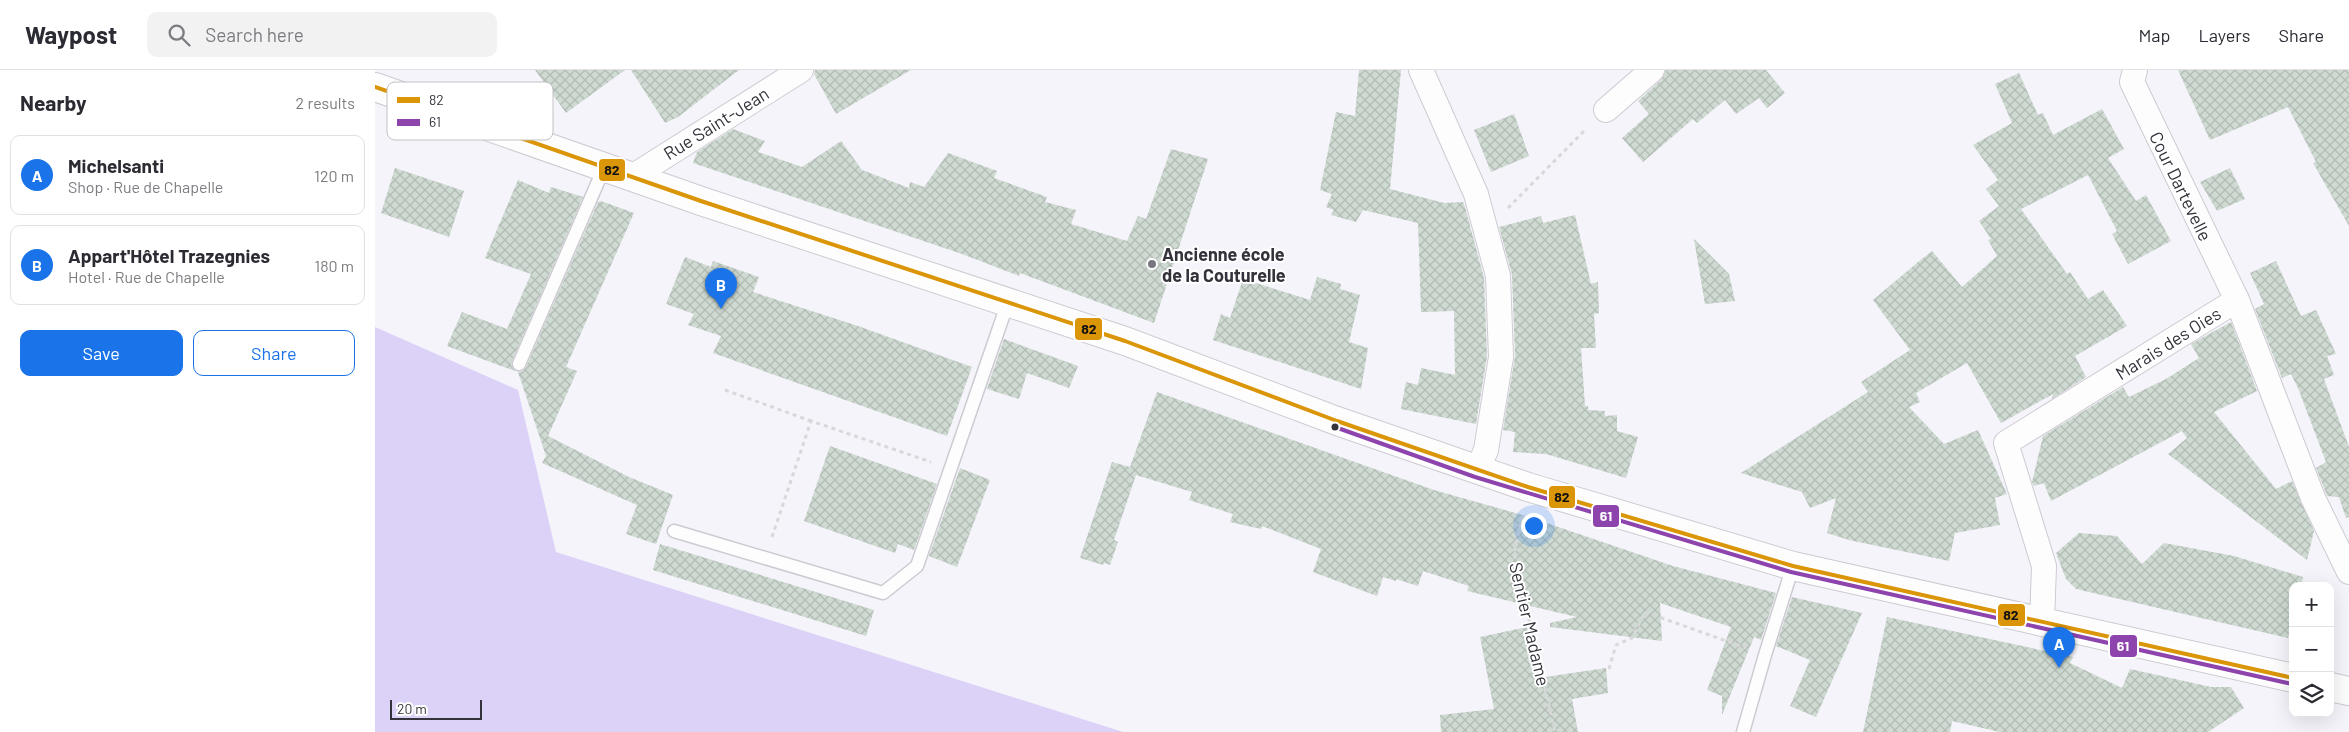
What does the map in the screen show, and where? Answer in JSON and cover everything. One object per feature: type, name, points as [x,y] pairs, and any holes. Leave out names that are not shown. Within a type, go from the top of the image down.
[{"type":"main road","points":[[375,88],[387,92]]},
{"type":"main road","points":[[524,140],[1125,341],[1337,421],[1477,471],[1528,487],[1793,566],[2289,677]]},
{"type":"main road","points":[[2334,688],[2349,691]]},
{"type":"street","name":"Rue Saint-Jean","points":[[632,177],[801,70]]},
{"type":"street","points":[[1421,70],[1476,194],[1498,276],[1501,357],[1486,450],[1477,471]]},
{"type":"street","points":[[1606,110],[1652,70]]},
{"type":"street","name":"Cour Dartevelle","points":[[2135,70],[2132,82],[2237,300]]},
{"type":"street","name":"Marais des Oies","points":[[2042,622],[2044,566],[2006,442],[2237,300],[2313,498],[2349,572]]},
{"type":"lane","points":[[519,364],[604,168]]},
{"type":"lane","points":[[674,531],[883,593],[917,566],[1007,302]]},
{"type":"lane","points":[[1743,732],[1793,566]]},
{"type":"path","points":[[1485,228],[1606,110]]},
{"type":"path","points":[[725,390],[951,469]]},
{"type":"path","points":[[765,558],[811,421]]},
{"type":"path","name":"Sentier Madame","points":[[1528,487],[1514,554],[1555,732]]},
{"type":"path","points":[[1609,669],[1616,645],[1632,638],[1645,612],[1765,655]]},
{"type":"shaded area","points":[[375,327],[518,390],[556,552],[1123,732],[375,732]]},
{"type":"building","points":[[535,70],[625,70],[566,113],[553,95],[553,82],[544,82]]},
{"type":"building","points":[[631,70],[739,70],[678,117],[665,123]]},
{"type":"building","points":[[815,70],[911,70],[836,114],[814,74]]},
{"type":"building","points":[[1359,70],[1401,70],[1390,189],[1444,203],[1463,202],[1465,207],[1484,278],[1487,356],[1476,424],[1401,409],[1406,382],[1418,385],[1421,368],[1455,375],[1454,311],[1421,312],[1418,223],[1363,210],[1356,222],[1331,215],[1334,210],[1326,207],[1332,194],[1320,190],[1336,112],[1355,116]]},
{"type":"building","points":[[1666,70],[1766,70],[1785,93],[1767,108],[1759,98],[1736,114],[1725,100],[1697,123],[1693,119],[1643,162],[1622,138],[1649,114],[1638,101],[1661,80]]},
{"type":"building","points":[[2178,70],[2349,70],[2349,226],[2313,163],[2316,162],[2288,107],[2210,140]]},
{"type":"building","points":[[2019,73],[2038,115],[2043,113],[2053,135],[2102,109],[2124,149],[2108,158],[2136,201],[2146,195],[2171,241],[2128,264],[2112,234],[2117,231],[2088,175],[2021,209],[2067,274],[2070,272],[2088,299],[2103,290],[2127,326],[2075,356],[2086,377],[2052,399],[2053,394],[2001,423],[1967,363],[1916,393],[1920,402],[1909,407],[1944,444],[1978,430],[2007,494],[1995,498],[2000,525],[1955,533],[1949,561],[1849,540],[1827,533],[1836,498],[1810,508],[1802,492],[1741,473],[1868,392],[1861,382],[1910,350],[1873,300],[1932,251],[1962,287],[1997,256],[1988,240],[1991,239],[1979,221],[1999,206],[1986,189],[1998,180],[1973,145],[2012,123],[1995,84]]},
{"type":"building","points":[[1514,114],[1529,156],[1491,172],[1474,130]]},
{"type":"building","points":[[733,129],[765,141],[758,152],[802,167],[841,141],[862,170],[909,188],[910,182],[924,187],[948,153],[997,171],[994,178],[1047,197],[1045,202],[1076,210],[1071,224],[1127,241],[1138,216],[1146,219],[1171,149],[1208,159],[1154,323],[1020,273],[1019,276],[962,254],[693,163],[697,152]]},
{"type":"building","points":[[395,168],[464,191],[449,237],[381,213]]},
{"type":"building","points":[[2230,168],[2245,199],[2217,211],[2200,182]]},
{"type":"building","points":[[518,180],[549,193],[551,187],[583,197],[512,361],[511,365],[515,371],[447,346],[462,312],[507,329],[531,274],[485,258]]},
{"type":"building","points":[[601,201],[634,213],[566,367],[577,371],[548,436],[629,477],[673,495],[656,544],[626,534],[637,505],[542,463],[546,456],[518,372],[523,371],[526,367],[598,202]]},
{"type":"building","points":[[1575,215],[1591,284],[1598,282],[1599,313],[1594,314],[1596,348],[1581,348],[1585,406],[1588,406],[1588,410],[1605,411],[1605,416],[1617,415],[1617,431],[1638,437],[1626,478],[1546,454],[1513,452],[1515,432],[1503,430],[1515,356],[1512,275],[1499,227],[1541,216],[1543,223]]},
{"type":"building","points":[[1694,239],[1729,274],[1735,301],[1705,304]]},
{"type":"building","points":[[685,257],[711,267],[713,261],[759,277],[753,292],[858,326],[972,367],[947,436],[713,353],[721,336],[688,325],[694,314],[666,304]]},
{"type":"building","points":[[2276,261],[2301,316],[2316,310],[2336,354],[2327,356],[2334,375],[2324,379],[2349,447],[2349,517],[2346,518],[2339,497],[2327,496],[2316,468],[2326,462],[2298,388],[2291,374],[2282,378],[2255,309],[2264,304],[2250,273]]},
{"type":"building","points":[[1317,277],[1341,284],[1340,289],[1360,295],[1349,342],[1368,348],[1361,389],[1213,340],[1221,314],[1230,318],[1243,279],[1310,300]]},
{"type":"building","points":[[2231,322],[2257,391],[2214,412],[2276,489],[2292,481],[2314,531],[2307,560],[2168,454],[2187,438],[2182,431],[2051,501],[2044,483],[2034,486],[2032,482],[2043,436],[2123,387],[2129,397],[2166,379],[2199,358],[2191,344]]},
{"type":"building","points":[[1004,339],[1078,366],[1069,388],[1027,373],[1019,399],[987,389]]},
{"type":"building","points":[[1157,392],[1434,490],[1526,516],[1673,566],[1776,593],[1761,640],[1754,637],[1722,715],[1722,696],[1707,690],[1731,627],[1660,603],[1662,641],[1550,627],[1550,623],[1577,617],[1467,591],[1469,586],[1423,571],[1418,586],[1383,577],[1377,596],[1313,572],[1321,549],[1262,526],[1261,529],[1230,522],[1233,514],[1189,500],[1192,492],[1136,475],[1114,540],[1118,542],[1110,565],[1104,563],[1103,565],[1080,558],[1112,462],[1130,467]]},
{"type":"building","points":[[830,446],[937,484],[914,550],[898,544],[895,553],[804,521]]},
{"type":"building","points":[[960,468],[990,480],[957,567],[929,556]]},
{"type":"building","points":[[2079,533],[2117,536],[2142,564],[2164,543],[2234,556],[2303,577],[2302,582],[2289,582],[2288,638],[2076,589],[2066,579],[2056,553]]},
{"type":"building","points":[[660,544],[874,610],[866,636],[653,570]]},
{"type":"building","points":[[1792,597],[1862,613],[1816,717],[1790,706],[1810,660],[1776,646]]},
{"type":"building","points":[[1887,617],[2073,657],[2070,663],[2122,688],[2130,669],[2211,687],[2231,687],[2244,708],[2208,732],[2000,732],[1952,721],[1950,732],[1863,732]]},
{"type":"building","points":[[1527,627],[1539,678],[1606,668],[1608,693],[1572,699],[1578,732],[1441,732],[1440,715],[1494,709],[1480,637]]},
{"type":"transit line","name":"82","points":[[375,87],[387,91]]},
{"type":"transit line","name":"82","points":[[527,140],[701,201],[1125,341],[1337,421],[1528,487],[1793,566],[2289,677]]},
{"type":"transit line","name":"61","points":[[1335,427],[1475,477],[1791,572],[2289,683]]},
{"type":"place","name":"Ancienne école de la Couturelle","points":[[1152,264]]},
{"type":"place","name":"Appart'Hôtel Trazegnies","points":[[721,309]]},
{"type":"place","name":"Michelsanti","points":[[2059,668]]}]
